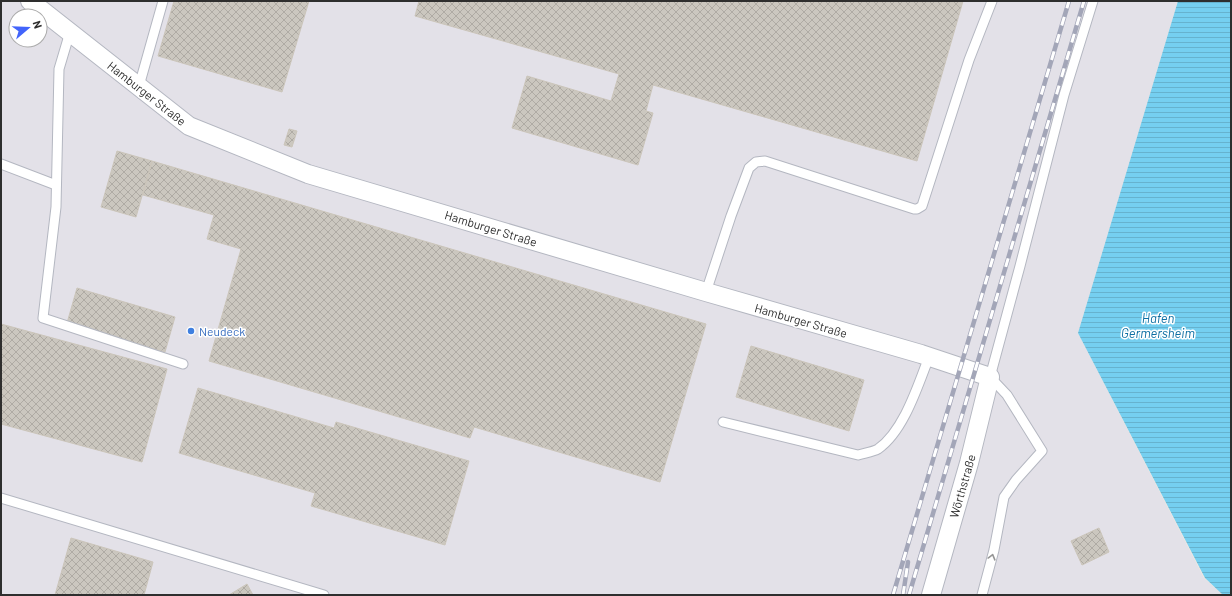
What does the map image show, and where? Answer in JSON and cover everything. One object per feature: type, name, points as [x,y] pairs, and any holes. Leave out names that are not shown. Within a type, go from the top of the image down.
[{"type":"street","name":"Hamburger Straße","points":[[30,1],[190,126],[308,174],[929,357],[990,377]]},
{"type":"street","name":"Wörthstraße","points":[[930,595],[972,449],[990,377]]},
{"type":"lane","points":[[139,86],[164,1]]},
{"type":"lane","points":[[706,292],[731,216],[749,168],[756,162],[765,160],[917,209],[922,206],[969,60],[992,1]]},
{"type":"lane","points":[[982,595],[994,550],[1004,497],[1016,480],[1042,451],[1006,395],[990,377],[1064,95],[1093,1]]},
{"type":"lane","points":[[70,32],[59,69],[56,207],[43,318],[183,364]]},
{"type":"lane","points":[[1,164],[56,185]]},
{"type":"lane","points":[[723,422],[858,455],[878,450],[892,436],[910,404],[929,357]]},
{"type":"lane","points":[[1,498],[324,595]]},
{"type":"shaded area","name":"Hafen Germersheim","points":[[1,1],[1178,1],[1078,333],[1204,578],[1223,595],[1,595]]},
{"type":"water","name":"Hafen Germersheim","points":[[1178,1],[1231,1],[1231,595],[1223,595],[1205,578],[1078,333]]},
{"type":"building","points":[[174,1],[309,1],[282,92],[158,56]]},
{"type":"building","points":[[419,1],[963,1],[917,161],[653,85],[646,111],[653,113],[638,165],[512,128],[527,76],[611,101],[619,74],[415,16]]},
{"type":"building","points":[[289,129],[297,131],[292,147],[284,145]]},
{"type":"building","points":[[117,151],[152,161],[136,217],[101,207]]},
{"type":"building","points":[[152,161],[706,324],[660,482],[474,427],[470,438],[209,361],[241,249],[207,239],[214,215],[143,195]]},
{"type":"building","points":[[77,288],[175,317],[165,352],[67,323]]},
{"type":"building","points":[[1,324],[167,369],[142,462],[1,424]]},
{"type":"building","points":[[751,346],[864,380],[849,431],[736,397]]},
{"type":"building","points":[[198,388],[334,428],[336,422],[469,461],[445,545],[311,506],[315,493],[179,453]]},
{"type":"building","points":[[1099,528],[1109,552],[1082,565],[1071,541]]},
{"type":"building","points":[[71,538],[153,562],[144,595],[55,595]]},
{"type":"building","points":[[247,584],[253,595],[229,595]]},
{"type":"railway","points":[[893,595],[1069,1]]},
{"type":"railway","points":[[909,595],[1084,1]]},
{"type":"railway","points":[[903,595],[908,562]]},
{"type":"place","name":"Neudeck","points":[[191,331]]}]
